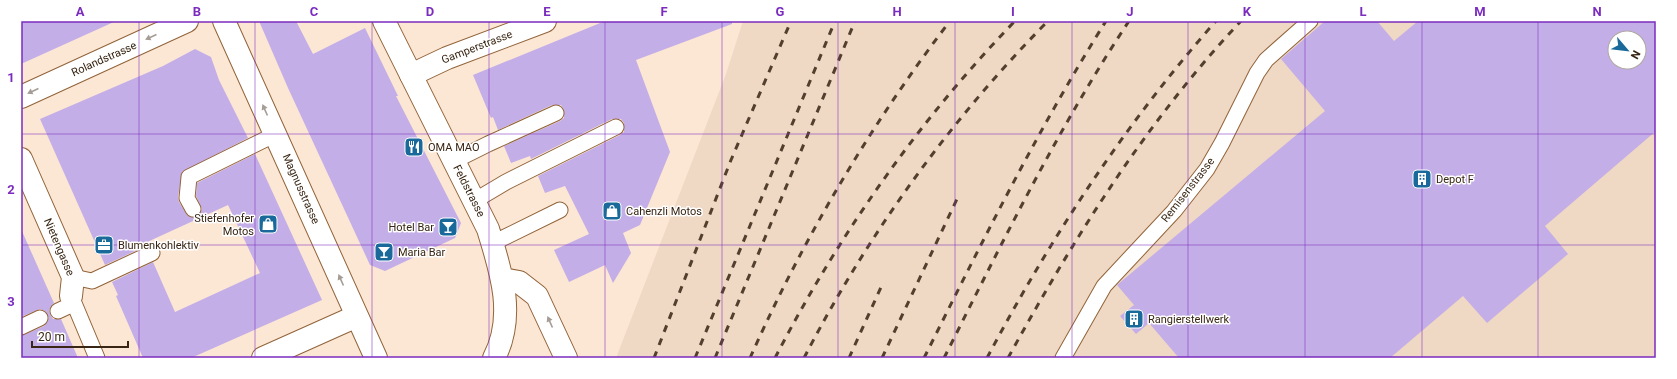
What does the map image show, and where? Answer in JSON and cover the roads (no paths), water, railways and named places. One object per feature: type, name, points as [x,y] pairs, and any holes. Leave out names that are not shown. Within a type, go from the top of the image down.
[{"type":"street","name":"Rolandstrasse","points":[[21,97],[187,21]]},
{"type":"street","name":"Magnusstrasse","points":[[224,21],[376,358]]},
{"type":"street","name":"Feldstrasse","points":[[384,21],[488,229],[502,279],[506,316],[502,336],[494,358]]},
{"type":"street","name":"Gamperstrasse","points":[[411,75],[447,58],[545,21]]},
{"type":"street","name":"Nietengasse","points":[[21,159],[69,297]]},
{"type":"street","points":[[502,279],[519,282],[537,296],[566,358]]},
{"type":"street","points":[[263,358],[357,316]]},
{"type":"lane","name":"Remisenstrasse","points":[[1063,358],[1107,282],[1174,211],[1207,169],[1222,144],[1257,73],[1266,60],[1310,21]]},
{"type":"lane","points":[[454,161],[488,144],[556,114]]},
{"type":"lane","points":[[474,201],[506,182],[616,127]]},
{"type":"lane","points":[[193,209],[187,198],[188,177],[276,134]]},
{"type":"lane","points":[[492,243],[560,210]]},
{"type":"lane","points":[[69,297],[92,281],[152,252]]},
{"type":"lane","name":"Nietengasse","points":[[69,297],[97,358]]},
{"type":"lane","points":[[21,327],[40,318]]},
{"type":"railway","points":[[654,358],[731,160],[791,21]]},
{"type":"railway","points":[[695,358],[835,21]]},
{"type":"railway","points":[[715,358],[855,21]]},
{"type":"railway","points":[[750,358],[792,270],[840,184],[893,100],[950,21]]},
{"type":"railway","points":[[775,358],[799,313],[826,268],[853,224],[883,181],[913,139],[946,98],[1015,21]]},
{"type":"railway","points":[[804,358],[855,267],[913,180],[978,98],[1048,21]]},
{"type":"railway","points":[[924,358],[1034,145],[1106,21]]},
{"type":"railway","points":[[944,358],[1009,229],[1055,144],[1103,61],[1129,21]]},
{"type":"railway","points":[[987,358],[1037,269],[1091,183],[1151,100],[1216,21]]},
{"type":"railway","points":[[1008,358],[1086,225],[1143,140],[1206,60],[1241,21]]},
{"type":"railway","points":[[882,358],[957,199]]},
{"type":"railway","points":[[849,358],[882,285]]},
{"type":"place","name":"OMA MAO","points":[[414,147]]},
{"type":"place","name":"Depot F","points":[[1422,179]]},
{"type":"place","name":"Cahenzli Motos","points":[[612,211]]},
{"type":"place","name":"Stiefenhofer Motos","points":[[268,224]]},
{"type":"place","name":"Hotel Bar","points":[[448,227]]},
{"type":"place","name":"Blumenkohlektiv","points":[[104,245]]},
{"type":"place","name":"Maria Bar","points":[[384,252]]},
{"type":"place","name":"Rangierstellwerk","points":[[1134,319]]}]
